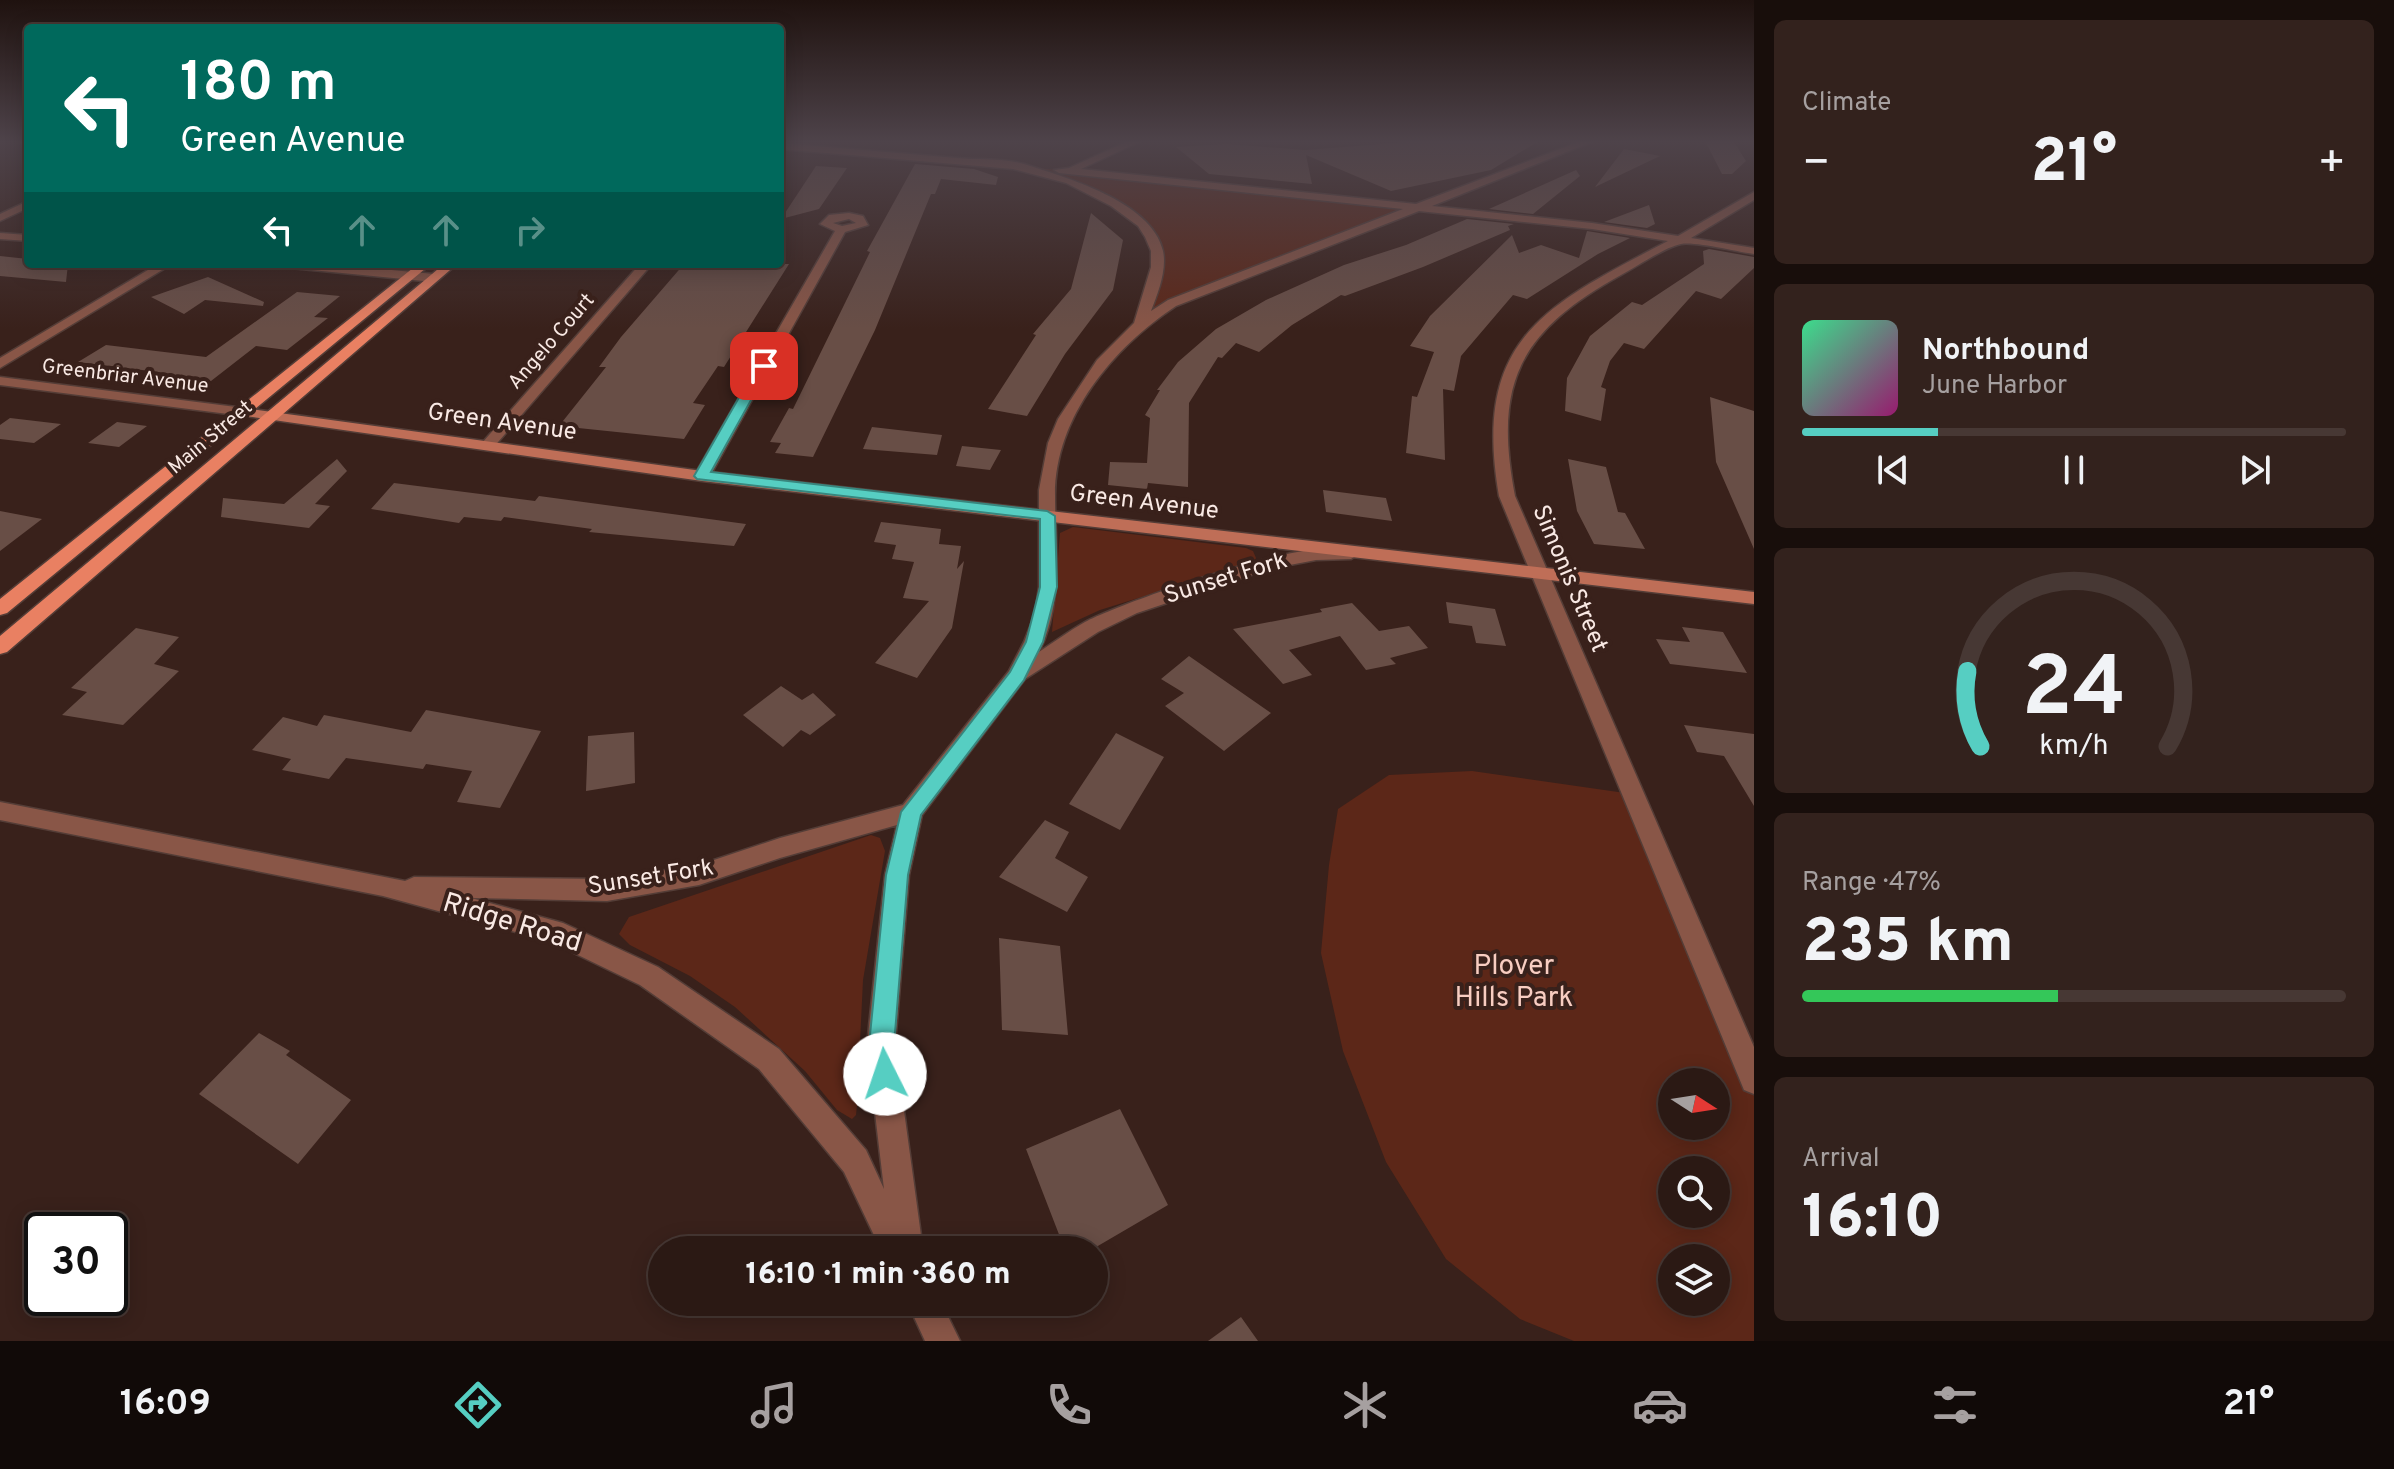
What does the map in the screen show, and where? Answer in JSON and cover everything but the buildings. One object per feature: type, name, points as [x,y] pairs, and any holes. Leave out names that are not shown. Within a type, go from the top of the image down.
[{"type":"main road","name":"Main Street","points":[[5,600],[244,412],[420,268]]},
{"type":"main road","name":"Main Street","points":[[0,647],[446,268]]},
{"type":"street","points":[[1114,204],[1142,224],[1157,251],[1152,292],[1140,324]]},
{"type":"street","points":[[1388,204],[1681,239],[1754,251]]},
{"type":"street","points":[[1140,324],[1172,303],[1430,204]]},
{"type":"street","name":"Simonis Street","points":[[1740,204],[1681,239],[1621,269],[1547,319],[1519,353],[1506,383],[1500,416],[1500,456],[1507,496],[1754,1080]]},
{"type":"street","points":[[0,218],[24,206]]},
{"type":"street","points":[[702,476],[841,230]]},
{"type":"street","points":[[0,236],[24,238]]},
{"type":"street","points":[[0,364],[159,268]]},
{"type":"street","points":[[331,268],[434,278]]},
{"type":"street","name":"Angelo Court","points":[[487,446],[643,268]]},
{"type":"street","name":"Sunset Fork","points":[[905,1236],[881,1045],[897,875],[911,812],[1017,675],[1044,614],[1050,562],[1047,516],[1050,468],[1065,419],[1102,363],[1140,324]]},
{"type":"street","name":"Greenbriar Avenue","points":[[0,381],[244,412]]},
{"type":"street","name":"Green Avenue","points":[[244,412],[702,476],[1754,598]]},
{"type":"street","name":"Sunset Fork","points":[[1017,675],[1091,627],[1130,609],[1266,564],[1316,554],[1357,553]]},
{"type":"street","name":"Ridge Road","points":[[0,811],[383,886],[554,931],[649,976],[769,1059],[855,1161],[890,1236]]},
{"type":"street","name":"Sunset Fork","points":[[383,886],[607,890],[699,875],[780,848],[911,812]]},
{"type":"street","points":[[930,1316],[943,1341]]},
{"type":"green space","points":[[1109,204],[1387,204],[1421,207],[1172,303],[1140,324],[1157,267],[1142,224]]},
{"type":"green space","points":[[1073,527],[1246,548],[1253,551],[1256,558],[1254,562],[1100,610],[1052,632],[1060,533]]},
{"type":"green space","name":"Plover Hills Park","points":[[1472,771],[1632,794],[1754,1080],[1754,1341],[1574,1341],[1520,1319],[1446,1259],[1386,1162],[1343,1051],[1321,953],[1338,809],[1389,775]]},
{"type":"green space","points":[[871,835],[880,838],[885,851],[863,980],[857,1105],[856,1115],[852,1119],[837,1110],[805,1071],[735,1007],[690,976],[630,945],[619,934],[629,917]]},
{"type":"route","points":[[764,366],[702,476],[1047,516],[1048,587],[1044,614],[1034,642],[1017,675],[911,812],[897,875],[881,1045],[885,1074]]}]
